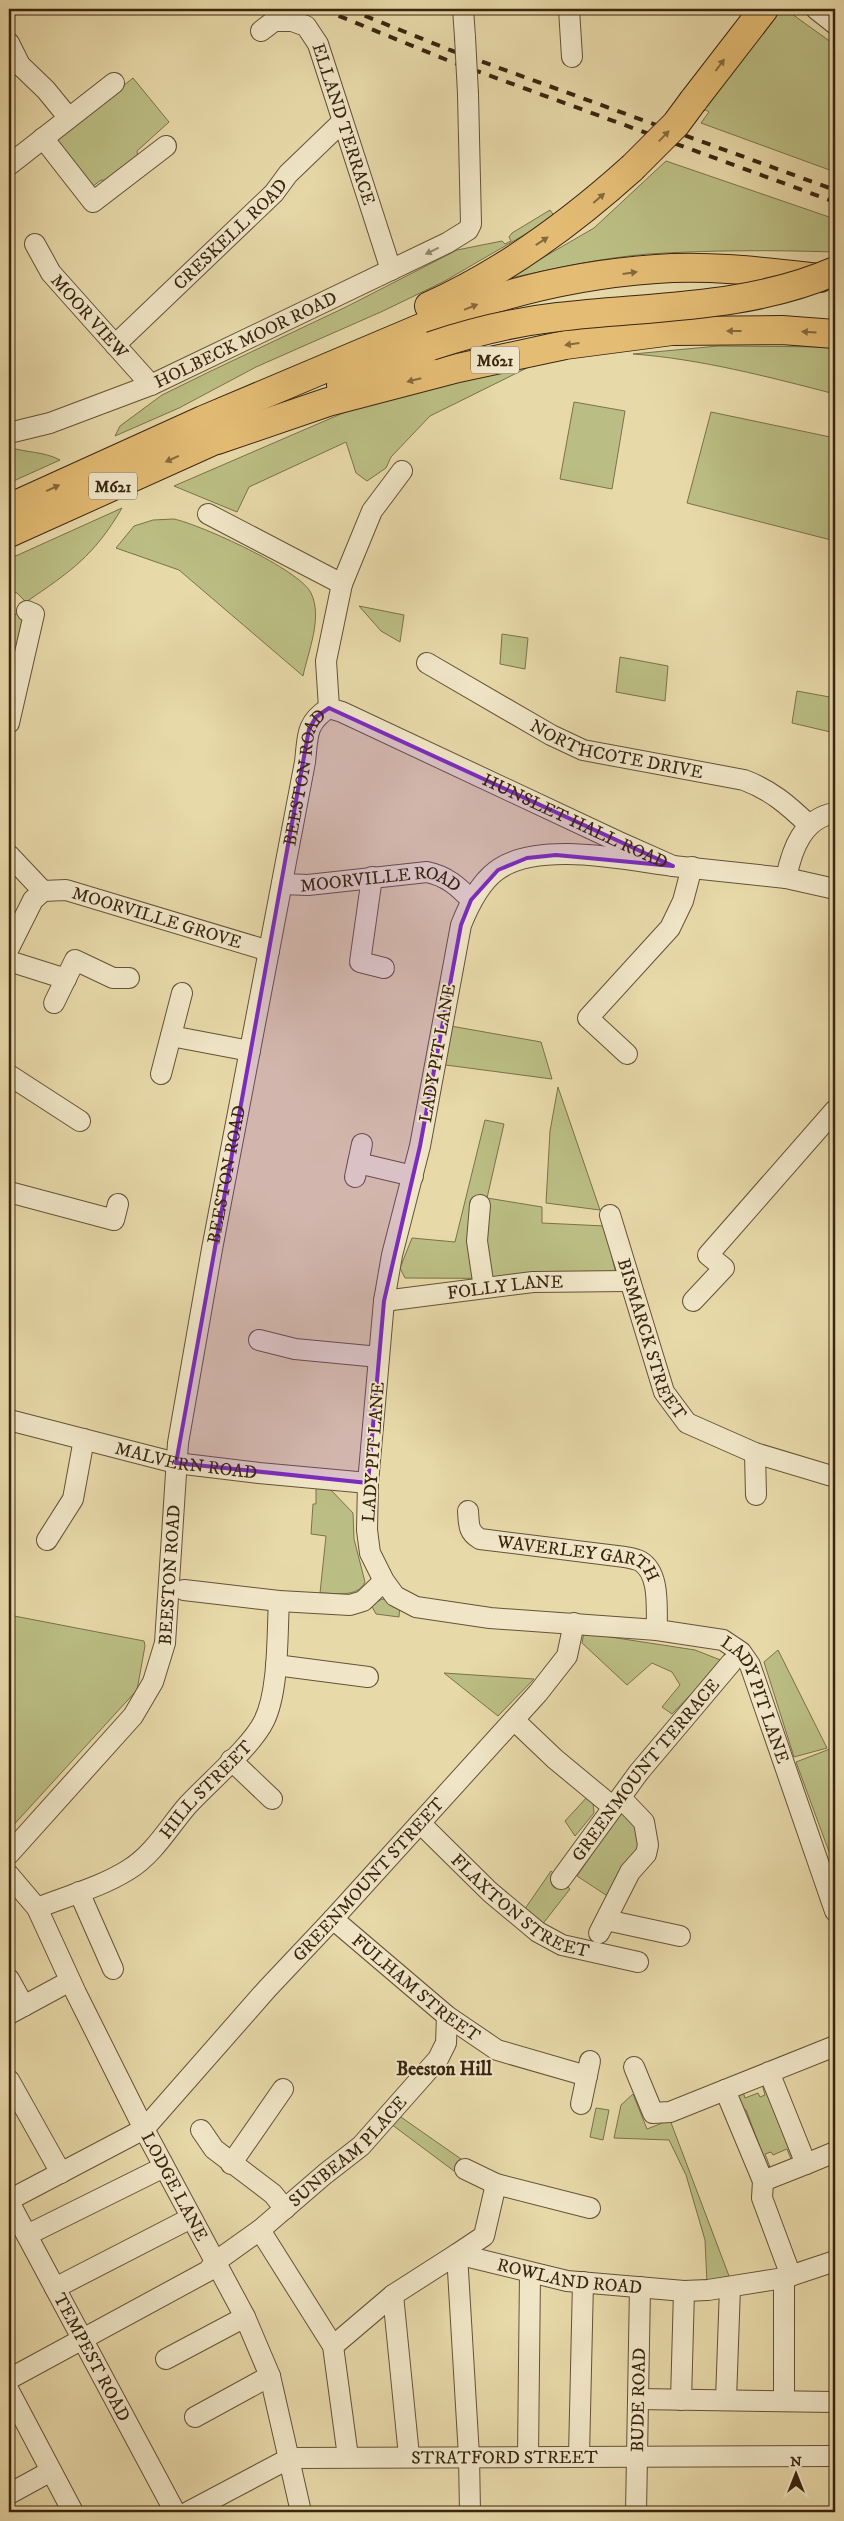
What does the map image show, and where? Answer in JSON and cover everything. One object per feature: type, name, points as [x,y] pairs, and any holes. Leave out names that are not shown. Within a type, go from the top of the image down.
[{"type":"highway","points":[[217,427],[268,381],[442,300],[488,276],[565,226],[632,168],[676,124],[747,19],[764,9]]},
{"type":"highway","points":[[671,269],[740,266],[835,270]]},
{"type":"highway","name":"M621","points":[[9,533],[217,427],[480,303],[526,289],[657,269],[749,270],[835,279]]},
{"type":"highway","points":[[217,427],[470,332],[557,317],[689,306],[754,296],[819,278],[835,270]]},
{"type":"highway","name":"M621","points":[[9,508],[217,427],[328,402],[458,368],[565,345],[672,331],[782,330],[835,334]]},
{"type":"street","name":"HOLBECK MOOR ROAD","points":[[9,433],[38,427],[151,385],[447,243],[468,230],[471,224],[468,94],[463,9]]},
{"type":"street","points":[[569,9],[572,57]]},
{"type":"street","points":[[816,9],[835,24]]},
{"type":"street","name":"ELLAND TERRACE","points":[[261,31],[274,21],[292,20],[306,26],[318,44],[391,270]]},
{"type":"street","points":[[9,43],[20,65],[46,90],[68,117]]},
{"type":"street","points":[[9,165],[68,117],[114,83]]},
{"type":"street","name":"CRESKELL ROAD","points":[[115,345],[274,193],[288,174],[342,122]]},
{"type":"street","points":[[43,138],[93,202],[166,146]]},
{"type":"street","name":"MOOR VIEW","points":[[35,244],[51,273],[151,385]]},
{"type":"street","name":"BEESTON ROAD","points":[[9,1854],[133,1716],[153,1682],[165,1643],[176,1463],[212,1249],[305,762],[309,729],[316,717],[329,708],[326,661],[342,584],[372,512],[402,470]]},
{"type":"street","points":[[208,514],[342,584]]},
{"type":"street","points":[[9,722],[34,614],[27,611]]},
{"type":"street","name":"NORTHCOTE DRIVE","points":[[427,663],[552,735],[583,750],[744,780],[762,786],[778,796],[809,824]]},
{"type":"street","name":"HUNSLET HALL ROAD","points":[[329,708],[342,712],[593,830],[682,866],[786,878],[835,889]]},
{"type":"street","points":[[786,878],[794,848],[809,824],[825,814],[835,813]]},
{"type":"street","points":[[9,855],[43,891],[33,900],[13,926],[9,948]]},
{"type":"street","name":"LADY PIT LANE","points":[[682,866],[556,855],[528,858],[498,870],[471,900],[461,925],[420,1146],[392,1255],[384,1302],[368,1483],[367,1530],[370,1553],[384,1581],[395,1596],[416,1607],[490,1618],[657,1630],[724,1640],[741,1652],[750,1665],[835,1911]]},
{"type":"street","points":[[627,1054],[588,1018],[670,928],[683,901],[682,866]]},
{"type":"street","name":"MOORVILLE ROAD","points":[[282,884],[308,885],[427,872],[442,875],[458,886],[471,900]]},
{"type":"street","points":[[372,877],[360,962],[384,968]]},
{"type":"street","name":"MOORVILLE GROVE","points":[[43,891],[66,890],[269,951]]},
{"type":"street","points":[[54,1003],[78,952],[113,978],[129,978]]},
{"type":"street","points":[[9,961],[66,979]]},
{"type":"street","points":[[161,1074],[182,993]]},
{"type":"street","points":[[171,1036],[250,1051]]},
{"type":"street","points":[[9,1075],[80,1121]]},
{"type":"street","points":[[693,1301],[724,1268],[708,1255],[835,1110]]},
{"type":"street","points":[[358,1161],[413,1176]]},
{"type":"street","points":[[9,1192],[114,1220],[118,1204]]},
{"type":"street","points":[[480,1205],[477,1241],[484,1288]]},
{"type":"street","name":"BISMARCK STREET","points":[[610,1215],[628,1281],[664,1392],[687,1423],[755,1453],[835,1477]]},
{"type":"street","name":"FOLLY LANE","points":[[384,1302],[533,1282],[628,1281]]},
{"type":"street","points":[[258,1340],[298,1350],[380,1357]]},
{"type":"street","name":"MALVERN ROAD","points":[[9,1420],[176,1463],[368,1483]]},
{"type":"street","points":[[47,1540],[73,1499],[84,1439]]},
{"type":"street","points":[[755,1453],[756,1496]]},
{"type":"street","name":"WAVERLEY GARTH","points":[[468,1511],[469,1526],[472,1534],[480,1539],[625,1557],[640,1561],[650,1570],[654,1582],[657,1630]]},
{"type":"street","points":[[184,1590],[279,1601],[350,1605],[363,1600],[384,1581]]},
{"type":"street","name":"HILL STREET","points":[[37,1908],[128,1870],[145,1856],[187,1806],[256,1734],[264,1720],[276,1665],[279,1601]]},
{"type":"street","name":"GREENMOUNT STREET","points":[[144,2129],[267,1989],[333,1920],[514,1720],[567,1656],[574,1623]]},
{"type":"street","name":"GREENMOUNT TERRACE","points":[[561,1879],[639,1772],[731,1663]]},
{"type":"street","points":[[276,1665],[368,1677]]},
{"type":"street","points":[[514,1720],[555,1759],[644,1822],[648,1845],[646,1854],[630,1872],[603,1927],[680,1936]]},
{"type":"street","points":[[231,1760],[272,1800]]},
{"type":"street","name":"FLAXTON STREET","points":[[420,1823],[490,1892],[538,1932],[562,1945],[638,1962]]},
{"type":"street","name":"LODGE LANE","points":[[9,1875],[37,1908],[70,1981],[144,2129],[245,2317],[270,2376],[301,2512]]},
{"type":"street","points":[[79,1892],[113,1970]]},
{"type":"street","name":"FULHAM STREET","points":[[333,1920],[447,2016],[497,2050],[589,2068],[581,2104]]},
{"type":"street","points":[[9,1979],[17,2010],[70,1981]]},
{"type":"street","name":"SUNBEAM PLACE","points":[[9,2379],[208,2271],[215,2262],[260,2230],[361,2146],[423,2077],[438,2059],[446,2043],[447,2016]]},
{"type":"street","points":[[634,2067],[653,2114],[670,2112],[835,2046]]},
{"type":"street","points":[[768,2072],[806,2164]]},
{"type":"street","points":[[9,2080],[61,2172]]},
{"type":"street","points":[[231,2164],[282,2089]]},
{"type":"street","points":[[725,2090],[762,2181],[762,2198],[787,2277],[784,2401]]},
{"type":"street","points":[[9,2201],[144,2129]]},
{"type":"street","points":[[201,2130],[214,2150],[273,2194],[285,2208]]},
{"type":"street","points":[[762,2181],[835,2152]]},
{"type":"street","points":[[27,2236],[164,2167]]},
{"type":"street","points":[[465,2169],[496,2184],[590,2208]]},
{"type":"street","points":[[333,2346],[393,2294],[484,2236],[496,2184]]},
{"type":"street","name":"TEMPEST ROAD","points":[[9,2201],[175,2512]]},
{"type":"street","points":[[55,2288],[191,2218]]},
{"type":"street","points":[[260,2230],[333,2346],[348,2457]]},
{"type":"street","points":[[456,2254],[469,2456],[470,2512]]},
{"type":"street","name":"ROWLAND ROAD","points":[[456,2254],[530,2273],[583,2282],[684,2291],[730,2287],[787,2277],[835,2261]]},
{"type":"street","points":[[528,2456],[530,2273]]},
{"type":"street","points":[[578,2456],[583,2282]]},
{"type":"street","name":"BUDE ROAD","points":[[636,2512],[640,2287]]},
{"type":"street","points":[[726,2400],[730,2287]]},
{"type":"street","points":[[681,2400],[684,2291]]},
{"type":"street","points":[[393,2294],[409,2456]]},
{"type":"street","points":[[166,2359],[245,2317]]},
{"type":"street","points":[[195,2417],[270,2376]]},
{"type":"street","points":[[9,2391],[73,2512]]},
{"type":"street","points":[[638,2399],[835,2402]]},
{"type":"street","name":"STRATFORD STREET","points":[[188,2512],[290,2458],[409,2456],[835,2456]]},
{"type":"street","points":[[9,2494],[51,2471]]},
{"type":"highlighted area","points":[[329,708],[673,866],[556,855],[527,858],[498,870],[471,900],[461,925],[420,1146],[384,1301],[368,1483],[176,1463],[309,729],[316,717]]},
{"type":"green space","points":[[780,9],[785,9],[835,45],[835,172],[701,123],[709,112],[704,109]]},
{"type":"green space","points":[[133,78],[169,122],[137,151],[138,160],[111,181],[101,180],[92,187],[54,141]]},
{"type":"green space","points":[[666,161],[835,219],[835,252],[742,251],[648,254],[594,261],[506,279],[594,228]]},
{"type":"green space","points":[[550,210],[555,217],[443,282],[383,311],[256,367],[179,408],[115,436],[120,426],[162,395],[346,307],[457,250],[502,241],[505,244],[511,241],[509,237],[512,233]]},
{"type":"green space","points":[[718,346],[835,347],[835,394],[709,364],[633,354]]},
{"type":"green space","points":[[533,365],[430,416],[391,457],[386,468],[367,481],[356,473],[346,442],[249,487],[237,512],[174,486],[350,410],[461,380]]},
{"type":"green space","points":[[574,402],[625,411],[612,489],[560,479]]},
{"type":"green space","points":[[711,412],[835,438],[835,541],[687,503]]},
{"type":"green space","points":[[9,447],[47,455],[60,460],[9,483]]},
{"type":"green space","points":[[122,508],[112,525],[91,551],[56,581],[26,602],[17,593],[9,590],[9,559]]},
{"type":"green space","points":[[174,519],[248,549],[303,583],[311,593],[316,613],[311,646],[303,676],[179,570],[116,548],[134,526],[153,520]]},
{"type":"green space","points":[[359,606],[404,615],[400,642],[381,631]]},
{"type":"green space","points":[[18,613],[27,616],[9,692],[9,618]]},
{"type":"green space","points":[[502,634],[528,638],[525,669],[500,664]]},
{"type":"green space","points":[[620,657],[668,666],[665,701],[616,692]]},
{"type":"green space","points":[[797,691],[835,698],[835,733],[792,723]]},
{"type":"green space","points":[[445,1025],[541,1042],[552,1079],[438,1064]]},
{"type":"green space","points":[[558,1087],[600,1210],[546,1203],[550,1131]]},
{"type":"green space","points":[[485,1120],[504,1124],[487,1198],[542,1207],[542,1223],[605,1226],[617,1279],[405,1278],[400,1268],[412,1238],[455,1242]]},
{"type":"green space","points":[[316,1486],[328,1487],[353,1513],[354,1539],[365,1582],[362,1587],[352,1593],[320,1593],[326,1536],[311,1534],[313,1504],[316,1504]]},
{"type":"green space","points":[[382,1599],[400,1603],[399,1617],[376,1614],[371,1605]]},
{"type":"green space","points":[[9,1615],[144,1641],[145,1646],[137,1690],[9,1830]]},
{"type":"green space","points":[[584,1633],[695,1650],[723,1661],[672,1714],[662,1707],[680,1685],[672,1672],[652,1663],[627,1685],[582,1643]]},
{"type":"green space","points":[[778,1650],[827,1748],[794,1757],[764,1662]]},
{"type":"green space","points":[[444,1673],[534,1679],[498,1716]]},
{"type":"green space","points":[[835,1747],[835,1868],[796,1762]]},
{"type":"green space","points":[[589,1795],[593,1802],[594,1813],[575,1836],[565,1821]]},
{"type":"green space","points":[[621,1812],[640,1827],[642,1842],[609,1897],[577,1876]]},
{"type":"green space","points":[[551,1871],[570,1889],[538,1930],[520,1916]]},
{"type":"green space","points":[[768,2082],[796,2156],[791,2159],[787,2149],[773,2155],[771,2152],[765,2154],[770,2167],[763,2166],[757,2153],[760,2147],[746,2110],[739,2109],[734,2095],[743,2092],[745,2098],[758,2093],[760,2097],[765,2095],[762,2084]]},
{"type":"green space","points":[[633,2094],[647,2129],[670,2120],[729,2276],[707,2283],[705,2240],[686,2175],[669,2140],[614,2138],[621,2105]]},
{"type":"green space","points":[[596,2108],[609,2110],[603,2140],[590,2137]]},
{"type":"green space","points":[[398,2115],[461,2159],[454,2171],[391,2124]]},
{"type":"railway","points":[[322,9],[447,60],[835,202]]},
{"type":"railway","points":[[348,9],[450,50],[835,190]]},
{"type":"district","name":"Beeston Hill","points":[[444,2068]]}]
